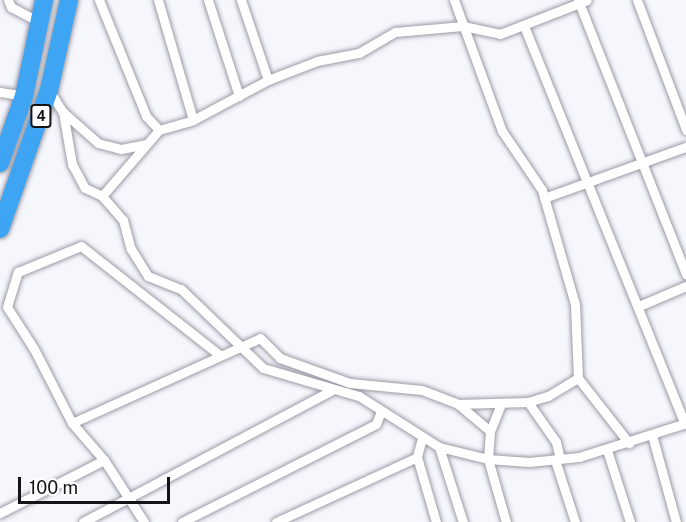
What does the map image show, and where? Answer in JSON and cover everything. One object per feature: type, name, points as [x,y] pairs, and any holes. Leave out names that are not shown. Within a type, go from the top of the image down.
[{"type":"highway","name":"4","points":[[0,163],[7,128],[24,96],[44,0]]},
{"type":"highway","name":"4","points":[[0,229],[49,90],[69,0]]},
{"type":"street","points":[[8,0],[11,7],[41,23]]},
{"type":"street","points":[[99,0],[146,116],[159,130]]},
{"type":"street","points":[[158,0],[193,120]]},
{"type":"street","points":[[207,0],[239,96]]},
{"type":"street","points":[[241,0],[268,80]]},
{"type":"street","points":[[454,0],[502,131],[544,198],[575,304],[578,378],[629,443]]},
{"type":"street","points":[[637,0],[686,130]]},
{"type":"street","points":[[102,196],[159,130],[193,120],[268,80],[317,61],[359,53],[395,32],[463,26],[500,34],[582,1],[686,274]]},
{"type":"street","points":[[63,112],[72,165],[86,188],[102,196],[123,220],[131,249],[148,276],[181,289],[263,368],[359,396],[439,447],[488,459],[557,459],[607,450],[685,424],[524,26]]},
{"type":"street","points":[[49,90],[63,112],[99,143],[121,149],[146,144]]},
{"type":"street","points":[[0,92],[24,96]]},
{"type":"street","points":[[544,198],[686,147]]},
{"type":"street","points":[[144,522],[104,460],[72,423],[34,348],[8,307],[18,272],[81,246],[218,354]]},
{"type":"street","points":[[639,306],[686,286]]},
{"type":"street","points":[[72,423],[237,345],[260,338],[280,358],[350,383],[422,390],[458,404],[490,431]]},
{"type":"street","points":[[458,404],[528,402],[548,396],[578,378]]},
{"type":"street","points":[[83,522],[332,390]]},
{"type":"street","points":[[528,402],[556,442],[557,459],[575,522]]},
{"type":"street","points":[[501,404],[490,431],[488,459],[506,522]]},
{"type":"street","points":[[182,522],[376,424],[381,411]]},
{"type":"street","points":[[652,435],[676,522]]},
{"type":"street","points":[[422,438],[417,457],[436,522]]},
{"type":"street","points":[[439,447],[463,522]]},
{"type":"street","points":[[607,450],[630,522]]},
{"type":"street","points":[[276,522],[417,457]]},
{"type":"street","points":[[0,513],[104,460]]}]
